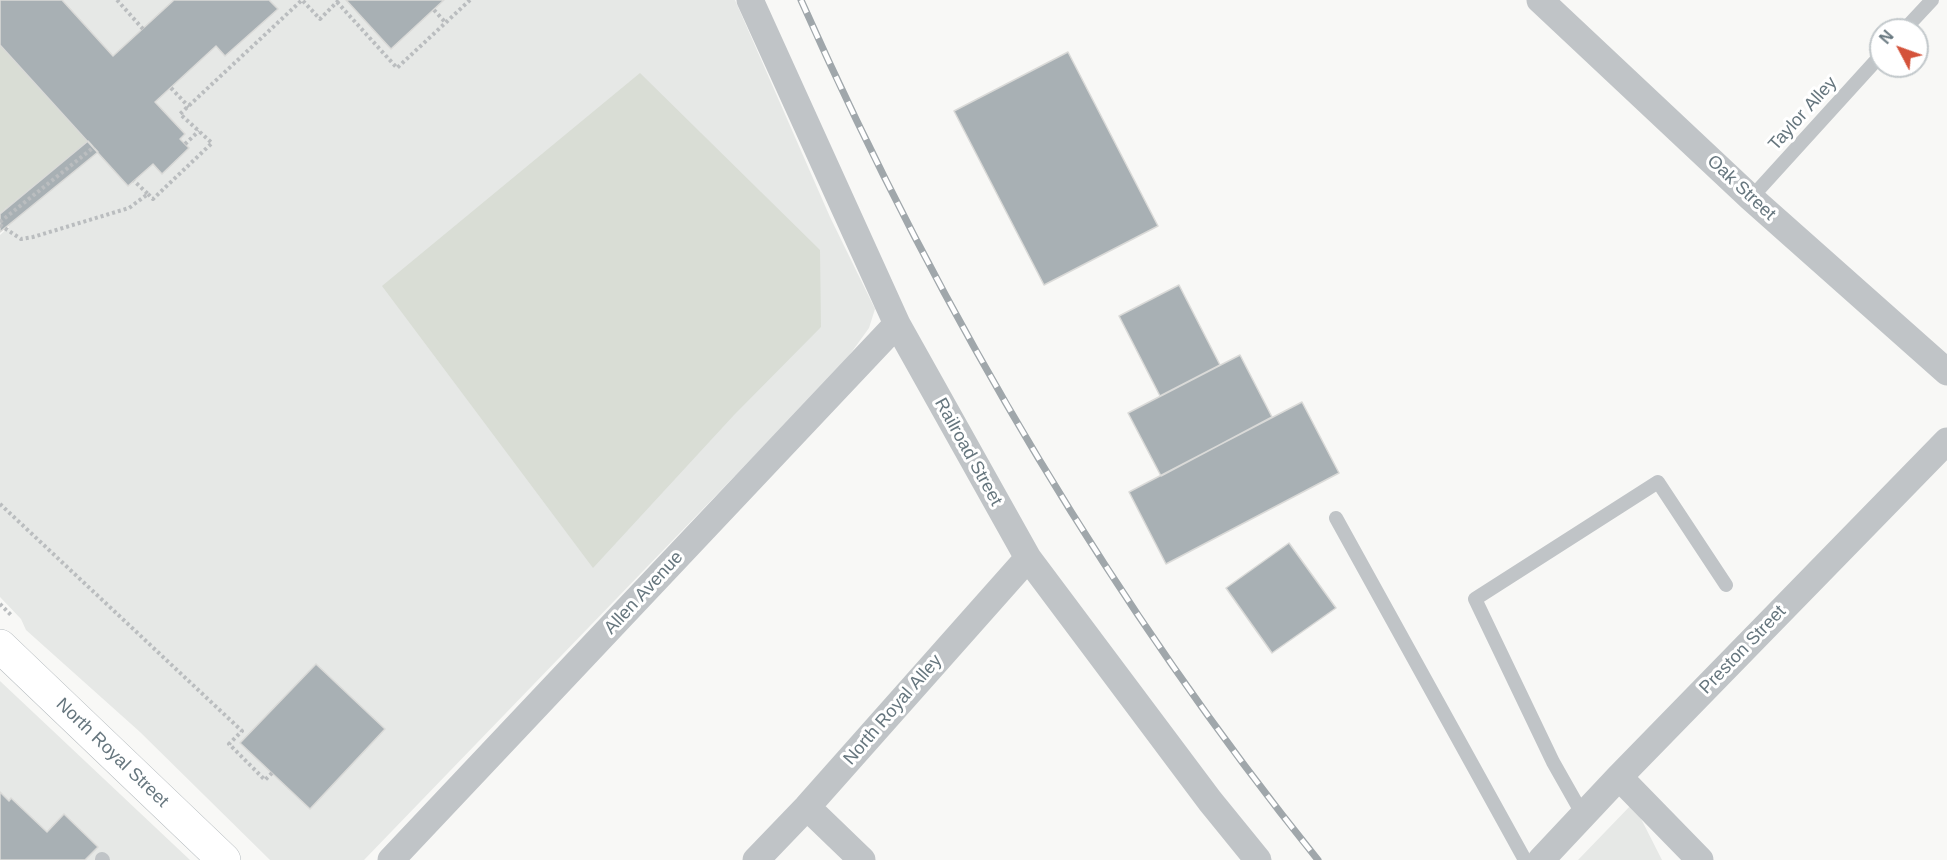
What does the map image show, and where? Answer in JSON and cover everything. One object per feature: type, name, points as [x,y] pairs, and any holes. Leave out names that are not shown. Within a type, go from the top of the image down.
[{"type":"main road","name":"North Royal Street","points":[[0,646],[224,860]]},
{"type":"street","name":"Railroad Street","points":[[750,0],[897,324],[1028,558],[1210,801],[1258,860]]},
{"type":"street","name":"Oak Street","points":[[1540,0],[1751,198],[1947,372]]},
{"type":"street","name":"Allen Avenue","points":[[391,860],[897,324]]},
{"type":"street","name":"Preston Street","points":[[1541,860],[1947,441]]},
{"type":"street","name":"North Royal Alley","points":[[756,860],[807,807],[1028,558]]},
{"type":"street","points":[[1619,777],[1700,860]]},
{"type":"street","points":[[807,807],[862,860]]},
{"type":"lane","points":[[1915,18],[1932,0]]},
{"type":"lane","name":"Taylor Alley","points":[[1751,198],[1869,68]]},
{"type":"lane","points":[[1583,815],[1553,762],[1475,599],[1658,482],[1726,585]]},
{"type":"lane","points":[[1336,518],[1525,860]]},
{"type":"path","points":[[117,0],[143,28]]},
{"type":"path","points":[[134,181],[153,199],[212,143],[180,114],[302,0],[320,19],[338,1],[397,68],[470,0]]},
{"type":"path","points":[[434,10],[446,23]]},
{"type":"path","points":[[171,88],[189,107]]},
{"type":"path","points":[[185,144],[199,131]]},
{"type":"path","points":[[94,147],[0,223],[21,238],[33,237],[129,208],[148,194]]},
{"type":"path","points":[[0,504],[242,731],[229,744],[265,780],[272,773]]},
{"type":"shaded area","points":[[0,0],[735,0],[830,217],[875,309],[869,328],[843,364],[364,860],[270,860],[140,732],[26,630],[21,619],[0,597],[0,235],[9,227],[0,220]]},
{"type":"shaded area","points":[[0,45],[88,141],[0,213]]},
{"type":"shaded area","points":[[640,73],[820,250],[821,327],[734,415],[593,568],[382,286]]},
{"type":"shaded area","points":[[0,681],[190,860],[0,860]]},
{"type":"shaded area","points":[[1633,803],[1662,860],[1578,860]]},
{"type":"building","points":[[0,0],[62,0],[113,56],[174,0],[269,0],[278,9],[225,56],[216,46],[155,102],[185,134],[180,139],[189,148],[162,174],[153,164],[128,186],[0,45]]},
{"type":"building","points":[[346,0],[444,0],[391,49]]},
{"type":"building","points":[[1068,52],[1158,226],[1044,285],[954,111]]},
{"type":"building","points":[[88,141],[98,152],[0,232],[0,214]]},
{"type":"building","points":[[1179,285],[1220,365],[1160,396],[1119,316]]},
{"type":"building","points":[[1240,355],[1272,417],[1161,476],[1128,413]]},
{"type":"building","points":[[1302,402],[1339,473],[1166,564],[1129,492]]},
{"type":"building","points":[[1289,543],[1336,608],[1272,653],[1226,588]]},
{"type":"building","points":[[316,664],[385,729],[310,809],[240,743]]},
{"type":"building","points":[[0,792],[9,801],[11,798],[47,832],[64,814],[98,847],[85,860],[0,860]]},
{"type":"railway","points":[[801,0],[910,227],[969,338],[1032,447],[1098,554],[1168,659],[1241,761],[1318,860]]}]
